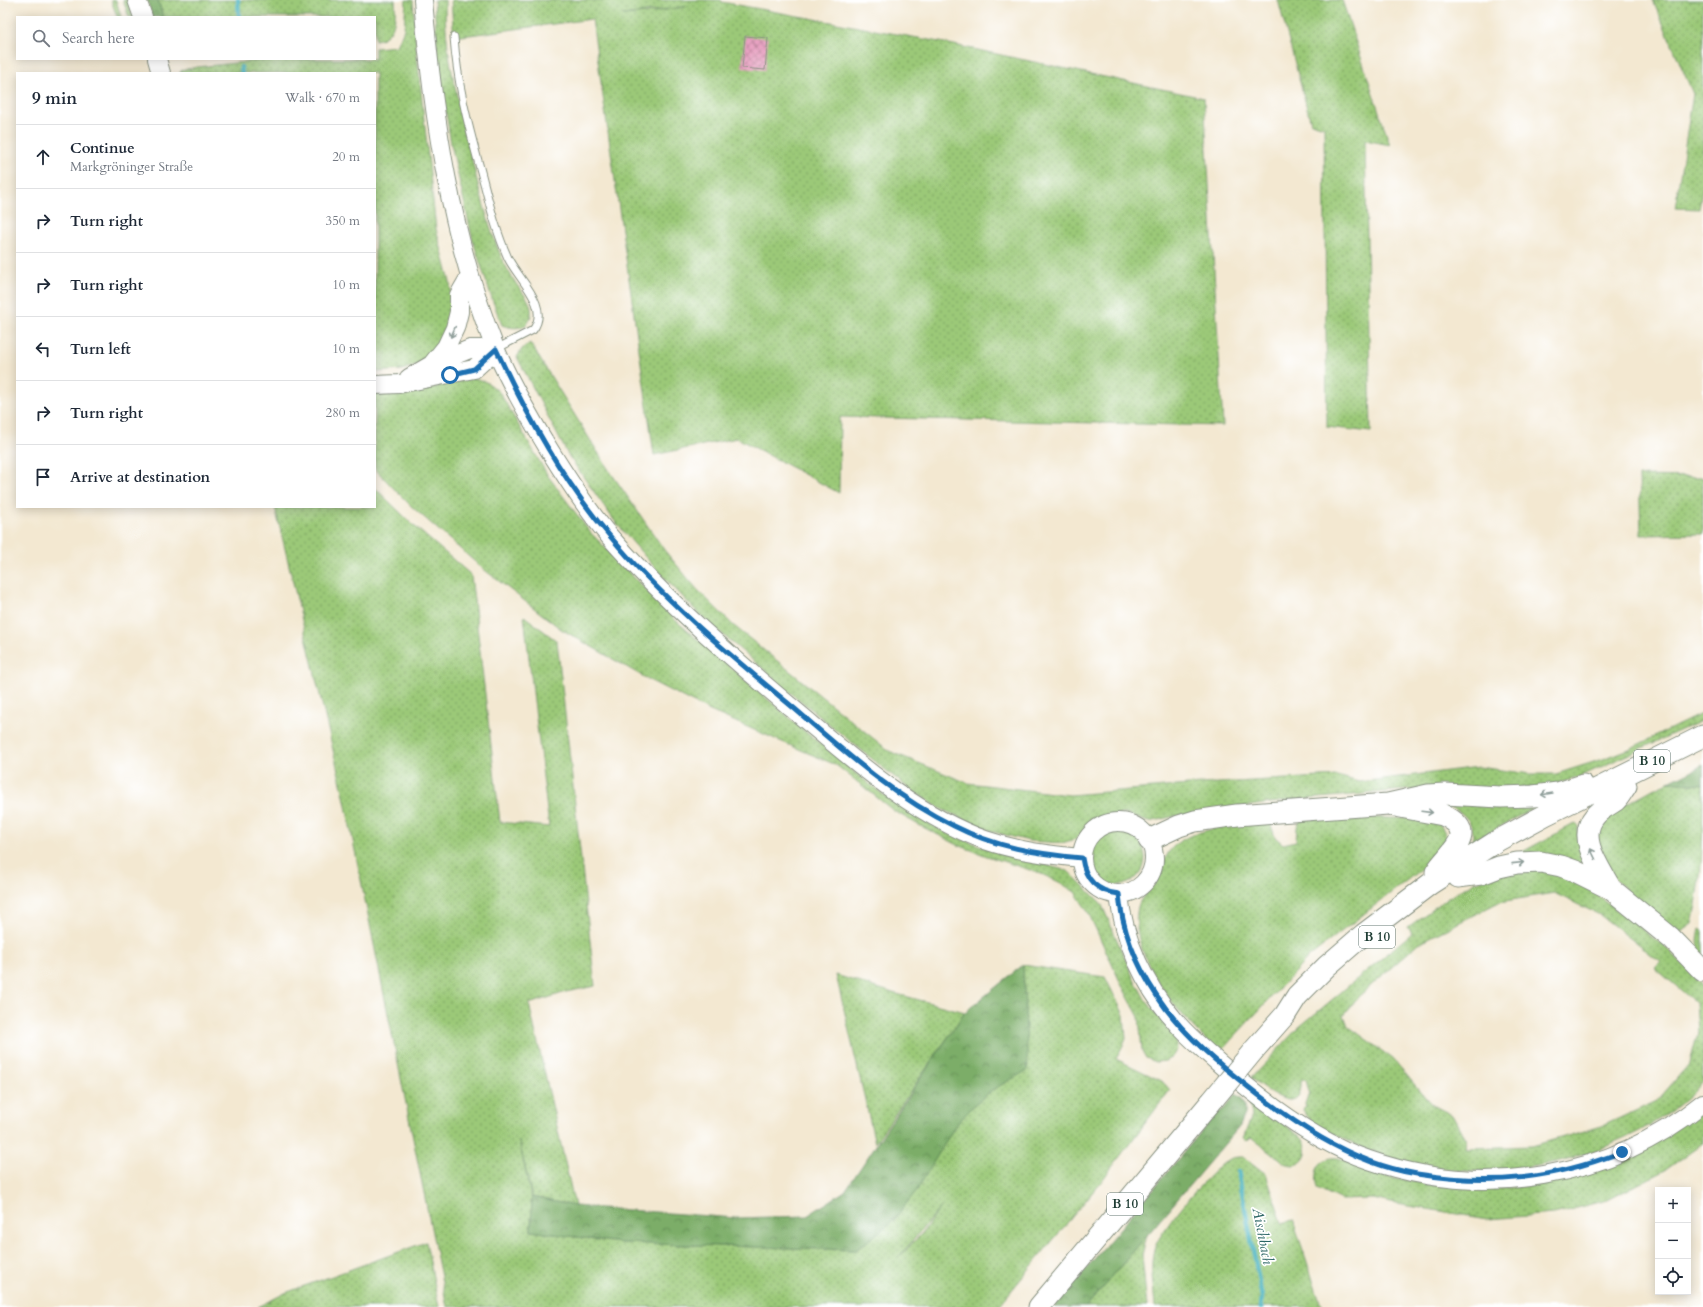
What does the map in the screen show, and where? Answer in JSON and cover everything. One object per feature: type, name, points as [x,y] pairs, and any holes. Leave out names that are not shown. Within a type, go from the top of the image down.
[{"type":"main road","points":[[137,0],[143,16]]},
{"type":"main road","points":[[423,0],[431,78],[447,181],[470,276],[496,349],[521,401],[560,466],[608,535],[643,573],[694,622],[750,672],[879,780],[920,808],[955,827],[1002,845],[1036,853],[1082,858]]},
{"type":"main road","points":[[157,60],[161,72]]},
{"type":"main road","points":[[433,364],[446,347],[455,328],[459,312],[459,295],[470,276]]},
{"type":"main road","points":[[399,384],[433,364],[470,349],[496,349]]},
{"type":"main road","points":[[376,385],[399,384],[474,369],[496,349]]},
{"type":"main road","name":"B 10","points":[[1039,1307],[1285,1015],[1297,996],[1327,966],[1370,929],[1430,884],[1497,841],[1547,814],[1703,736]]},
{"type":"main road","name":"B 10","points":[[1285,1015],[1302,1004],[1336,972],[1402,917],[1458,877],[1550,824],[1703,748]]},
{"type":"main road","points":[[1149,840],[1179,826],[1209,818],[1388,804],[1428,795],[1445,794],[1501,797],[1534,796],[1585,785],[1602,787]]},
{"type":"main road","points":[[1611,889],[1590,849],[1588,837],[1589,826],[1595,816],[1616,800],[1626,786]]},
{"type":"main road","points":[[1388,804],[1443,815],[1450,818],[1458,826],[1461,834],[1459,843],[1453,853],[1440,865],[1430,884]]},
{"type":"main road","points":[[1127,823],[1143,832],[1149,840],[1152,847],[1154,864],[1148,879],[1135,890],[1119,894],[1106,891],[1093,884],[1087,877],[1082,858],[1084,849],[1090,837],[1100,827],[1108,824],[1127,823]]},
{"type":"main road","points":[[1458,877],[1481,874],[1499,867],[1518,863],[1540,862],[1561,866],[1575,871],[1611,889],[1682,948],[1703,971]]},
{"type":"main road","points":[[1119,894],[1120,908],[1127,931],[1144,974],[1157,997],[1175,1021],[1226,1069],[1279,1110],[1323,1139],[1367,1160],[1416,1174],[1482,1180],[1520,1179],[1556,1173],[1589,1165],[1647,1140],[1682,1120],[1703,1102]]},
{"type":"lane","points":[[454,37],[460,90],[491,212],[508,259],[538,307],[539,318],[533,330],[496,349]]},
{"type":"green space","points":[[111,0],[116,0],[121,16],[117,16]]},
{"type":"green space","points":[[123,0],[127,0],[133,16],[129,16]]},
{"type":"green space","points":[[147,0],[158,0],[163,16],[152,16]]},
{"type":"green space","points":[[158,0],[395,0],[395,19],[391,31],[382,38],[376,40],[376,16],[163,16]]},
{"type":"green space","points":[[406,0],[413,0],[416,45],[436,229],[450,282],[452,302],[450,325],[434,353],[418,364],[403,370],[376,372],[376,72],[180,72],[182,70],[197,67],[264,60],[376,60],[376,48],[397,46],[404,29]]},
{"type":"green space","points":[[434,0],[445,0],[446,34],[454,82],[476,177],[489,224],[500,254],[508,270],[530,305],[531,315],[527,324],[518,328],[502,325],[473,241],[451,144],[438,61]]},
{"type":"green space","points":[[451,0],[721,0],[722,2],[940,42],[1204,98],[1223,426],[840,417],[839,493],[737,438],[654,455],[592,19],[454,37]],"holes":[[[690,6],[648,13],[623,15]]]},
{"type":"green space","points":[[1278,0],[1342,0],[1390,145],[1365,140],[1371,432],[1327,427],[1324,127],[1311,123]]},
{"type":"green space","points":[[1653,0],[1703,0],[1703,186],[1699,209],[1675,208],[1693,94]]},
{"type":"green space","points":[[530,343],[607,467],[665,551],[696,588],[734,626],[889,751],[968,783],[1070,795],[1200,784],[1337,776],[1359,782],[1479,767],[1531,774],[1556,774],[1629,749],[1703,713],[1703,720],[1577,778],[1539,788],[1403,790],[1286,801],[1181,815],[1148,822],[1125,814],[1118,814],[1100,817],[1075,839],[1062,843],[1029,841],[994,832],[941,809],[908,788],[791,693],[700,615],[656,569],[616,523],[568,455],[517,357],[522,349]]},
{"type":"green space","points":[[472,378],[481,380],[494,387],[500,393],[548,476],[590,532],[674,619],[807,733],[897,805],[920,819],[951,835],[1004,854],[1068,871],[1101,903],[1133,977],[1145,999],[1175,1038],[1177,1049],[1172,1057],[1165,1061],[1156,1062],[1146,1058],[1142,1051],[1139,1017],[1122,986],[1088,912],[1075,892],[1059,882],[1039,873],[958,845],[894,811],[836,765],[710,711],[649,680],[561,629],[482,568],[410,505],[376,470],[376,395],[411,393]]},
{"type":"green space","points":[[1639,476],[1703,477],[1703,534],[1641,535]]},
{"type":"green space","points":[[376,489],[413,525],[471,575],[500,822],[549,827],[524,616],[557,641],[595,986],[566,992],[529,1004],[575,1206],[532,1197],[519,1141],[532,1201],[531,1231],[621,1243],[856,1250],[939,1153],[955,1126],[976,1103],[992,1090],[1027,1070],[1023,965],[1105,977],[1124,1015],[1126,1039],[1116,1059],[1162,1081],[1170,1090],[1100,1183],[998,1307],[447,1307],[344,796],[275,508],[376,508]],"holes":[[[941,1207],[922,1233],[897,1259]]]},
{"type":"green space","points":[[1703,765],[1703,785],[1669,782]]},
{"type":"green space","points":[[1669,782],[1703,785],[1700,873],[1696,908],[1692,924],[1682,931],[1671,928],[1639,903],[1613,876],[1597,839],[1599,826],[1611,812]]},
{"type":"green space","points":[[1440,804],[1537,806],[1473,842],[1472,827],[1466,817],[1451,807]]},
{"type":"green space","points":[[1347,817],[1426,819],[1438,822],[1445,833],[1446,841],[1434,859],[1309,957],[1219,1053],[1190,1024],[1162,987],[1150,967],[1141,947],[1137,927],[1139,903],[1155,883],[1172,848],[1180,841],[1191,835],[1218,828],[1270,822],[1275,837],[1283,844],[1296,841],[1297,827],[1300,820]]},
{"type":"green space","points":[[1576,823],[1578,825],[1578,836],[1590,865],[1522,852]]},
{"type":"green space","points":[[1113,831],[1123,831],[1137,839],[1143,848],[1145,858],[1143,868],[1137,877],[1123,885],[1113,885],[1103,880],[1096,873],[1091,863],[1091,853],[1096,843],[1103,836]]},
{"type":"green space","points":[[1546,869],[1592,891],[1665,947],[1700,983],[1703,989],[1703,1081],[1686,1100],[1672,1111],[1626,1138],[1571,1158],[1543,1165],[1514,1169],[1484,1171],[1456,1170],[1428,1167],[1386,1156],[1355,1145],[1316,1124],[1303,1110],[1309,1092],[1306,1080],[1301,1080],[1300,1092],[1296,1098],[1289,1100],[1273,1094],[1251,1078],[1298,1028],[1412,933],[1408,927],[1440,903],[1475,882],[1487,877],[1511,871]],"holes":[[[1554,893],[1600,915],[1661,962],[1655,968],[1696,1003],[1698,1032],[1690,1063],[1657,1101],[1602,1126],[1532,1146],[1465,1148],[1466,1140],[1452,1115],[1431,1104],[1393,1059],[1348,1026],[1344,1015],[1358,997],[1419,943],[1499,902]]]},
{"type":"green space","points":[[1700,929],[1703,931],[1703,954],[1698,945]]},
{"type":"green space","points":[[1023,965],[1028,1070],[992,1090],[976,1103],[955,1126],[917,1190],[893,1221],[856,1250],[621,1243],[531,1231],[532,1197],[575,1206],[736,1218],[807,1216],[845,1191],[965,1012]]},
{"type":"green space","points":[[836,975],[893,993],[965,1012],[875,1143]]},
{"type":"green space","points":[[1236,1094],[1241,1098],[1245,1105],[1245,1114],[1240,1126],[1086,1307],[1054,1307],[1215,1115],[1224,1109]]},
{"type":"green space","points":[[1249,1098],[1301,1137],[1305,1143],[1306,1154],[1301,1162],[1290,1165],[1284,1163],[1251,1137],[1247,1141],[1243,1138],[1252,1116]]},
{"type":"green space","points":[[1703,1112],[1703,1143],[1667,1169],[1608,1200],[1554,1214],[1488,1219],[1373,1199],[1341,1200],[1317,1188],[1316,1176],[1319,1166],[1326,1159],[1332,1158],[1338,1158],[1382,1175],[1431,1185],[1497,1189],[1545,1184]]},
{"type":"green space","points":[[1244,1157],[1266,1174],[1282,1223],[1293,1220],[1322,1307],[1155,1307],[1152,1263],[1154,1249],[1158,1240],[1188,1199],[1213,1172],[1232,1158]]},
{"type":"green space","points":[[1147,1235],[1142,1255],[1147,1307],[1086,1307]]},
{"type":"green space","points":[[426,1242],[439,1307],[258,1307],[285,1293]]},
{"type":"building","points":[[745,36],[768,38],[765,70],[742,68]]},
{"type":"waterway","points":[[238,0],[239,16]]},
{"type":"waterway","points":[[241,67],[242,72]]},
{"type":"waterway","name":"Aischbach","points":[[1238,1171],[1262,1297],[1261,1307]]},
{"type":"route","points":[[450,375],[474,369],[496,349],[521,401],[540,434],[560,466],[608,535],[643,573],[694,622],[750,672],[879,780],[920,808],[955,827],[985,840],[1017,849],[1082,858],[1087,877],[1093,884],[1101,890],[1119,894],[1120,908],[1127,931],[1144,974],[1157,997],[1175,1021],[1226,1069],[1291,1119],[1323,1139],[1367,1160],[1416,1174],[1447,1178],[1482,1180],[1520,1179],[1556,1173],[1589,1165],[1622,1152]]}]
